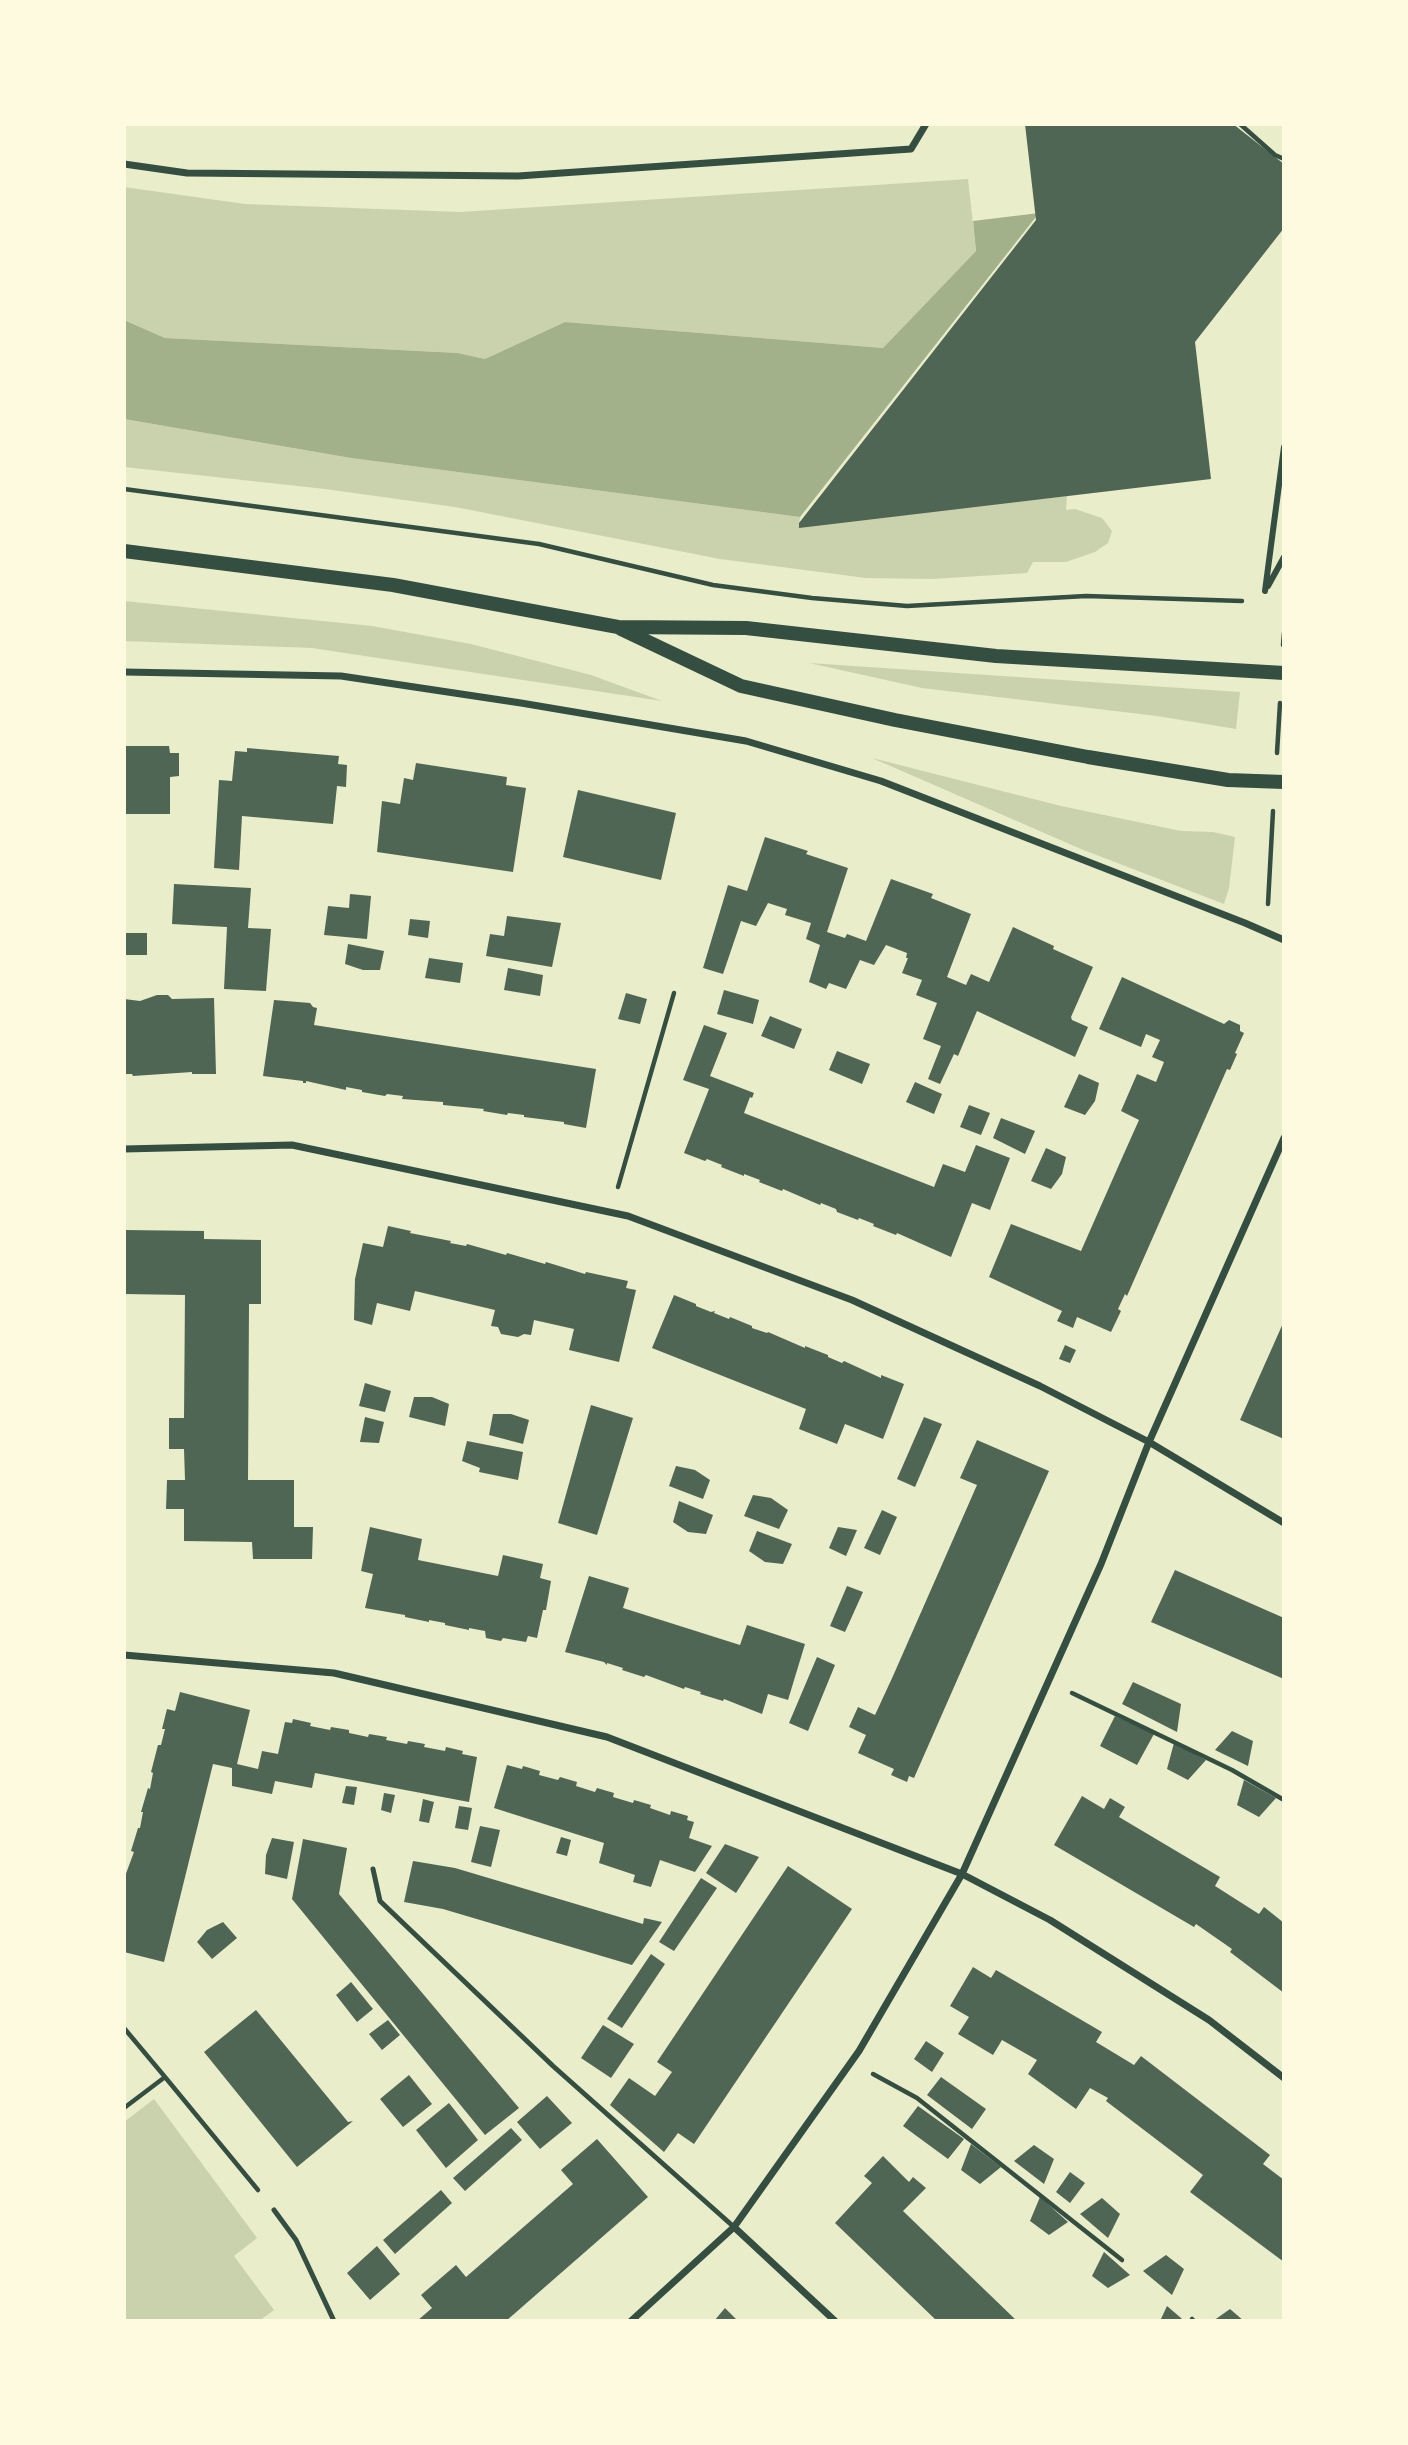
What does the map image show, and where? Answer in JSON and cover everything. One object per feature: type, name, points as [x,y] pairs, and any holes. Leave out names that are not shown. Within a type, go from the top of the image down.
[{"type":"main road","points":[[124,551],[393,584],[618,627],[746,628],[996,656],[1284,673]]},
{"type":"main road","points":[[618,627],[741,686],[895,720],[1088,757],[1227,780],[1284,782]]},
{"type":"street","points":[[124,164],[187,173],[518,176],[911,149],[926,124]]},
{"type":"street","points":[[1284,447],[1265,591],[1284,557]]},
{"type":"street","points":[[124,672],[341,676],[746,741],[881,781],[1284,940]]},
{"type":"street","points":[[631,2321],[734,2227],[852,2062],[962,1874],[1101,1564],[1149,1442],[1284,1138]]},
{"type":"street","points":[[124,1149],[292,1145],[628,1216],[852,1300],[1040,1386],[1149,1442],[1284,1523]]},
{"type":"street","points":[[124,1655],[334,1673],[607,1737],[962,1874],[1050,1920],[1209,2020],[1284,2078]]},
{"type":"street","points":[[734,2227],[835,2321]]},
{"type":"lane","points":[[373,1869],[380,1901],[553,2066],[734,2227]]},
{"type":"lane","points":[[274,2210],[296,2240],[334,2321]]},
{"type":"path","points":[[1241,124],[1275,156],[1284,159]]},
{"type":"path","points":[[124,489],[540,544],[713,585],[812,598],[907,606],[1086,596],[1250,601]]},
{"type":"path","points":[[611,1213],[674,993]]},
{"type":"path","points":[[1049,1681],[1232,1770],[1284,1800]]},
{"type":"path","points":[[124,2028],[274,2210]]},
{"type":"path","points":[[852,2062],[917,2098],[1122,2260]]},
{"type":"path","points":[[124,2108],[165,2077]]},
{"type":"shaded area","points":[[968,179],[976,251],[883,348],[565,322],[485,359],[458,353],[165,338],[124,320],[124,187],[245,204],[460,212]]},
{"type":"shaded area","points":[[1039,213],[800,517],[351,458],[124,419],[124,320],[165,338],[458,353],[485,359],[565,322],[883,348],[976,251],[973,221]]},
{"type":"shaded area","points":[[124,419],[351,458],[800,517],[799,527],[1067,496],[1066,510],[1075,509],[1102,518],[1112,531],[1108,543],[1095,552],[1066,562],[1033,562],[1027,573],[932,579],[866,578],[720,559],[455,507],[325,489],[124,467]]},
{"type":"shaded area","points":[[124,601],[372,626],[471,644],[591,675],[662,701],[312,648],[124,641]]},
{"type":"shaded area","points":[[809,663],[1240,692],[1236,729],[1157,716],[922,688]]},
{"type":"shaded area","points":[[872,758],[1061,806],[1181,831],[1213,832],[1235,837],[1229,888],[1224,904],[1081,849]]},
{"type":"shaded area","points":[[154,2099],[257,2238],[234,2256],[274,2310],[259,2321],[124,2321],[124,2122]]},
{"type":"building","points":[[1025,124],[1233,124],[1284,164],[1284,228],[1195,342],[1211,479],[799,528],[799,523],[1036,220]]},
{"type":"building","points":[[124,746],[169,746],[170,753],[179,753],[179,776],[170,777],[170,814],[124,814]]},
{"type":"building","points":[[247,748],[339,756],[338,764],[347,765],[346,787],[337,786],[333,824],[242,816],[239,870],[214,868],[219,780],[232,781],[235,751],[247,752]]},
{"type":"building","points":[[416,763],[507,777],[506,785],[526,788],[513,872],[377,852],[382,801],[400,804],[404,778],[413,780]]},
{"type":"building","points":[[578,790],[676,813],[661,880],[563,857]]},
{"type":"building","points":[[765,837],[848,868],[827,932],[845,938],[847,934],[866,941],[891,879],[933,894],[931,898],[971,914],[947,977],[966,985],[971,974],[989,982],[1013,927],[1093,967],[1071,1017],[1088,1027],[1075,1057],[977,1011],[958,1056],[954,1054],[940,1084],[928,1079],[941,1046],[923,1039],[937,1003],[916,995],[922,980],[902,973],[908,958],[907,953],[886,945],[874,965],[860,960],[846,989],[829,983],[826,989],[809,982],[820,945],[806,939],[811,923],[785,915],[787,909],[768,903],[756,926],[741,921],[723,974],[703,968],[728,885],[747,891]]},
{"type":"building","points":[[174,884],[251,888],[248,928],[271,929],[266,991],[224,989],[227,927],[172,924]]},
{"type":"building","points":[[350,894],[371,896],[367,939],[324,935],[328,906],[349,908]]},
{"type":"building","points":[[507,916],[561,923],[552,967],[486,956],[490,934],[504,936]]},
{"type":"building","points":[[410,919],[430,921],[428,938],[408,935]]},
{"type":"building","points":[[124,933],[147,933],[147,955],[124,955]]},
{"type":"building","points":[[348,944],[384,951],[380,970],[363,970],[345,964]]},
{"type":"building","points":[[429,958],[463,963],[460,983],[425,978]]},
{"type":"building","points":[[508,968],[543,975],[540,996],[504,990]]},
{"type":"building","points":[[1122,977],[1224,1024],[1229,1020],[1240,1025],[1240,1031],[1244,1033],[1230,1070],[1227,1069],[1127,1296],[1125,1294],[1118,1309],[1121,1311],[1111,1332],[1077,1317],[1073,1328],[1057,1321],[1062,1311],[989,1277],[1011,1224],[1081,1251],[1139,1120],[1121,1111],[1137,1074],[1156,1082],[1164,1062],[1152,1057],[1160,1040],[1146,1034],[1141,1047],[1099,1029]]},
{"type":"building","points":[[724,990],[759,1000],[753,1024],[717,1014]]},
{"type":"building","points":[[626,993],[647,999],[640,1024],[618,1019]]},
{"type":"building","points":[[157,995],[168,995],[172,999],[214,998],[216,1074],[124,1074],[124,999],[140,1001]]},
{"type":"building","points":[[274,1000],[310,1003],[317,1008],[314,1025],[596,1069],[586,1128],[524,1115],[507,1115],[483,1111],[484,1109],[443,1105],[443,1102],[402,1099],[403,1096],[385,1096],[346,1087],[346,1090],[306,1081],[303,1083],[263,1076]]},
{"type":"building","points":[[770,1016],[802,1029],[794,1049],[761,1036]]},
{"type":"building","points":[[704,1025],[727,1033],[710,1076],[754,1093],[744,1113],[934,1187],[943,1164],[965,1172],[976,1145],[1010,1158],[990,1210],[972,1203],[951,1257],[859,1218],[858,1220],[837,1212],[836,1209],[821,1203],[820,1205],[783,1189],[782,1191],[707,1159],[705,1161],[684,1153],[709,1089],[683,1080]]},
{"type":"building","points":[[837,1051],[870,1064],[862,1084],[829,1070]]},
{"type":"building","points":[[1079,1074],[1099,1083],[1095,1101],[1085,1115],[1064,1107]]},
{"type":"building","points":[[915,1082],[942,1094],[934,1114],[906,1102]]},
{"type":"building","points":[[969,1105],[990,1113],[981,1135],[960,1127]]},
{"type":"building","points":[[1001,1118],[1035,1131],[1025,1154],[993,1138]]},
{"type":"building","points":[[1046,1148],[1066,1157],[1062,1174],[1051,1189],[1031,1181]]},
{"type":"building","points":[[388,1226],[451,1241],[450,1243],[467,1244],[545,1264],[546,1262],[585,1274],[586,1272],[628,1281],[626,1288],[636,1290],[619,1362],[569,1350],[574,1329],[534,1320],[531,1335],[518,1337],[501,1334],[498,1327],[491,1326],[495,1310],[415,1291],[410,1311],[377,1303],[372,1325],[354,1320],[355,1279],[363,1243],[383,1247]]},
{"type":"building","points":[[124,1230],[204,1231],[204,1239],[261,1240],[261,1304],[249,1304],[248,1480],[294,1480],[294,1527],[313,1527],[312,1559],[253,1559],[252,1542],[184,1541],[184,1509],[166,1509],[167,1480],[185,1480],[184,1449],[169,1449],[169,1418],[184,1418],[185,1295],[124,1294]]},
{"type":"building","points":[[674,1295],[752,1328],[828,1355],[842,1363],[844,1361],[881,1378],[881,1375],[904,1384],[883,1439],[845,1424],[837,1444],[799,1429],[806,1409],[652,1348]]},
{"type":"building","points":[[1284,1321],[1284,1439],[1240,1420]]},
{"type":"building","points":[[1065,1345],[1076,1350],[1070,1363],[1059,1359]]},
{"type":"building","points":[[365,1383],[391,1391],[385,1412],[359,1406]]},
{"type":"building","points":[[414,1397],[432,1397],[449,1404],[445,1426],[409,1417]]},
{"type":"building","points":[[591,1405],[633,1418],[597,1535],[558,1523]]},
{"type":"building","points":[[493,1414],[511,1414],[529,1420],[523,1444],[489,1435]]},
{"type":"building","points":[[365,1417],[384,1422],[379,1443],[360,1442]]},
{"type":"building","points":[[924,1417],[942,1424],[915,1487],[897,1479]]},
{"type":"building","points":[[977,1440],[1049,1471],[914,1778],[909,1776],[907,1782],[891,1775],[894,1769],[858,1753],[866,1735],[849,1727],[858,1707],[875,1715],[893,1676],[977,1485],[960,1478]]},
{"type":"building","points":[[467,1441],[523,1452],[518,1480],[479,1472],[480,1468],[462,1461]]},
{"type":"building","points":[[676,1466],[695,1470],[710,1480],[703,1499],[669,1486]]},
{"type":"building","points":[[753,1495],[771,1498],[788,1510],[779,1529],[744,1516]]},
{"type":"building","points":[[679,1501],[713,1515],[706,1534],[688,1532],[673,1522]]},
{"type":"building","points":[[882,1510],[897,1517],[880,1555],[864,1548]]},
{"type":"building","points":[[370,1527],[422,1539],[418,1560],[498,1576],[503,1555],[543,1564],[540,1578],[551,1581],[537,1638],[528,1636],[526,1642],[503,1638],[501,1641],[486,1638],[485,1631],[365,1608],[373,1574],[361,1571]]},
{"type":"building","points":[[838,1527],[857,1530],[846,1556],[829,1548]]},
{"type":"building","points":[[757,1531],[792,1544],[783,1564],[765,1562],[749,1551]]},
{"type":"building","points":[[1175,1570],[1284,1618],[1284,1679],[1151,1622]]},
{"type":"building","points":[[589,1576],[629,1588],[623,1608],[740,1645],[747,1625],[805,1644],[788,1700],[768,1694],[762,1714],[724,1699],[723,1701],[685,1687],[684,1689],[565,1652]]},
{"type":"building","points":[[847,1586],[863,1592],[845,1632],[830,1626]]},
{"type":"building","points":[[817,1657],[835,1665],[808,1731],[789,1723]]},
{"type":"building","points":[[1133,1682],[1181,1704],[1177,1732],[1122,1704]]},
{"type":"building","points":[[180,1692],[250,1710],[237,1764],[258,1769],[262,1751],[278,1754],[285,1722],[292,1723],[293,1719],[311,1723],[310,1726],[349,1730],[349,1733],[368,1737],[369,1734],[387,1737],[386,1740],[425,1744],[424,1747],[445,1751],[446,1747],[477,1757],[469,1802],[315,1773],[312,1788],[275,1781],[272,1794],[232,1786],[232,1768],[213,1764],[164,1962],[124,1952],[124,1879],[134,1852],[131,1851],[140,1828],[141,1812],[148,1788],[150,1789],[151,1772],[158,1745],[161,1745],[167,1709],[175,1711]]},
{"type":"building","points":[[1115,1716],[1154,1734],[1137,1765],[1100,1746]]},
{"type":"building","points":[[1232,1731],[1253,1741],[1248,1766],[1215,1750]]},
{"type":"building","points":[[1174,1743],[1206,1760],[1188,1780],[1167,1769]]},
{"type":"building","points":[[507,1765],[522,1769],[523,1766],[540,1771],[539,1775],[577,1782],[576,1786],[595,1792],[597,1788],[614,1793],[613,1797],[651,1805],[650,1808],[670,1815],[671,1811],[688,1816],[687,1820],[694,1822],[689,1838],[712,1846],[695,1872],[660,1860],[651,1887],[633,1882],[635,1875],[599,1863],[604,1843],[494,1808]]},
{"type":"building","points":[[1244,1780],[1276,1798],[1259,1817],[1237,1805]]},
{"type":"building","points":[[346,1786],[357,1787],[354,1805],[342,1803]]},
{"type":"building","points":[[384,1793],[395,1795],[391,1813],[381,1810]]},
{"type":"building","points":[[1082,1796],[1104,1809],[1110,1798],[1125,1807],[1119,1817],[1220,1877],[1215,1886],[1259,1914],[1264,1907],[1284,1923],[1284,1993],[1230,1952],[1232,1949],[1196,1924],[1194,1927],[1054,1845]]},
{"type":"building","points":[[423,1799],[434,1802],[429,1823],[419,1821]]},
{"type":"building","points":[[459,1806],[472,1808],[468,1830],[455,1828]]},
{"type":"building","points":[[480,1826],[500,1830],[491,1867],[471,1862]]},
{"type":"building","points":[[561,1837],[571,1840],[567,1856],[556,1853]]},
{"type":"building","points":[[272,1838],[294,1842],[287,1879],[265,1874],[266,1855]]},
{"type":"building","points":[[303,1839],[347,1848],[339,1894],[519,2108],[485,2135],[292,1899]]},
{"type":"building","points":[[725,1844],[759,1857],[736,1893],[706,1873]]},
{"type":"building","points":[[413,1861],[455,1868],[643,1924],[644,1918],[662,1922],[632,1965],[443,1909],[404,1902]]},
{"type":"building","points":[[788,1866],[852,1909],[694,2144],[678,2133],[664,2152],[610,2105],[629,2078],[655,2096],[672,2072],[657,2062]]},
{"type":"building","points":[[701,1878],[717,1888],[674,1951],[659,1942]]},
{"type":"building","points":[[223,1922],[237,1938],[212,1959],[197,1942],[207,1930]]},
{"type":"building","points":[[651,1954],[665,1964],[622,2028],[607,2019]]},
{"type":"building","points":[[973,1967],[991,1978],[996,1970],[1102,2032],[1096,2042],[1134,2065],[1141,2056],[1270,2155],[1263,2164],[1284,2180],[1284,2262],[1190,2192],[1203,2175],[1106,2101],[1108,2098],[1090,2088],[1076,2109],[1028,2074],[1037,2060],[1002,2040],[993,2055],[958,2034],[969,2017],[950,2006]]},
{"type":"building","points":[[351,1982],[373,2009],[357,2022],[336,1995]]},
{"type":"building","points":[[256,2010],[348,2122],[353,2121],[297,2167],[204,2052]]},
{"type":"building","points":[[388,2020],[400,2035],[382,2050],[369,2034]]},
{"type":"building","points":[[603,2025],[634,2044],[611,2078],[581,2058]]},
{"type":"building","points":[[926,2041],[944,2053],[932,2072],[914,2059]]},
{"type":"building","points":[[409,2075],[432,2104],[403,2127],[380,2099]]},
{"type":"building","points":[[941,2077],[986,2109],[972,2129],[927,2095]]},
{"type":"building","points":[[547,2096],[572,2123],[540,2149],[517,2122]]},
{"type":"building","points":[[449,2103],[478,2140],[446,2168],[416,2130]]},
{"type":"building","points":[[918,2106],[964,2139],[948,2159],[903,2126]]},
{"type":"building","points":[[511,2128],[522,2140],[465,2191],[453,2178]]},
{"type":"building","points":[[597,2139],[648,2197],[506,2321],[417,2321],[432,2308],[421,2295],[456,2265],[466,2277],[573,2184],[561,2170]]},
{"type":"building","points":[[971,2144],[1001,2167],[980,2184],[961,2170]]},
{"type":"building","points":[[1034,2145],[1054,2159],[1044,2184],[1014,2161]]},
{"type":"building","points":[[883,2156],[909,2182],[913,2177],[926,2188],[903,2211],[1017,2321],[937,2321],[835,2223],[872,2183],[864,2176]]},
{"type":"building","points":[[1070,2172],[1085,2183],[1070,2203],[1056,2192]]},
{"type":"building","points":[[441,2190],[452,2203],[395,2254],[383,2240]]},
{"type":"building","points":[[1040,2197],[1068,2222],[1049,2235],[1030,2221]]},
{"type":"building","points":[[1102,2198],[1120,2214],[1108,2238],[1080,2214]]},
{"type":"building","points":[[377,2246],[400,2274],[370,2300],[347,2273]]},
{"type":"building","points":[[1104,2252],[1130,2275],[1108,2288],[1092,2276]]},
{"type":"building","points":[[1166,2255],[1184,2269],[1172,2295],[1143,2271]]},
{"type":"building","points":[[1167,2306],[1181,2318],[1184,2321],[1160,2321]]},
{"type":"building","points":[[725,2308],[738,2321],[714,2321]]},
{"type":"building","points":[[1230,2309],[1244,2321],[1213,2321]]}]
